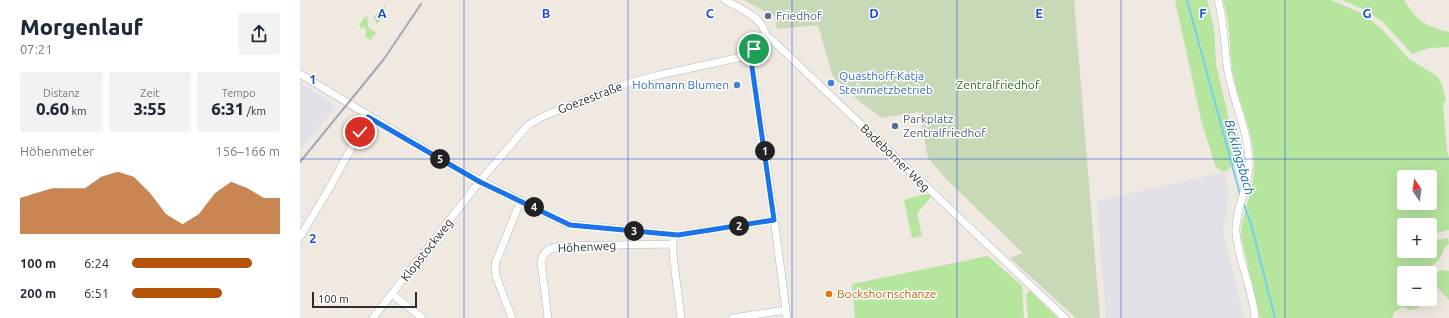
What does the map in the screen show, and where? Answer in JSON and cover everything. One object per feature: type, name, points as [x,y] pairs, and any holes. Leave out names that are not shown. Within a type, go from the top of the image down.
[{"type":"street","name":"Badeborner Weg","points":[[725,0],[758,20],[763,26],[766,36],[1065,318]]},
{"type":"street","points":[[1218,0],[1224,24],[1229,77],[1247,142],[1249,174],[1245,194],[1240,205],[1237,219],[1236,236],[1250,290],[1255,318]]},
{"type":"street","name":"Goezestraße","points":[[480,182],[520,132],[539,118],[622,85],[742,57],[750,53],[766,36]]},
{"type":"street","points":[[750,53],[787,318]]},
{"type":"street","points":[[300,74],[368,117],[480,182],[570,225],[678,235],[774,220]]},
{"type":"street","points":[[300,237],[368,117]]},
{"type":"street","name":"Klopstockweg","points":[[373,318],[480,182]]},
{"type":"street","points":[[512,318],[504,300],[495,268],[496,260],[520,200]]},
{"type":"street","points":[[678,235],[672,244],[681,318]]},
{"type":"street","name":"Höhenweg","points":[[548,318],[541,261],[548,251],[562,246],[672,244]]},
{"type":"street","points":[[392,294],[422,318]]},
{"type":"street","points":[[733,318],[786,310]]},
{"type":"shaded area","points":[[300,82],[336,106],[300,149]]},
{"type":"shaded area","points":[[1224,172],[1229,195],[1223,232],[1244,318],[1106,318],[1097,201]]},
{"type":"green space","name":"Zentralfriedhof","points":[[744,0],[1074,0],[1100,318],[1076,318],[1010,258],[1023,253],[947,180],[928,158],[919,112],[882,118],[860,102],[833,77],[818,25],[777,29],[775,17]]},
{"type":"green space","points":[[1175,0],[1207,0],[1214,28],[1216,65],[1239,161],[1224,172],[1216,167],[1202,124]]},
{"type":"green space","points":[[1223,0],[1331,0],[1359,12],[1381,28],[1409,59],[1437,76],[1442,85],[1446,100],[1443,104],[1447,151],[1449,157],[1449,230],[1437,233],[1437,218],[1397,218],[1397,258],[1437,258],[1437,240],[1448,238],[1449,244],[1444,249],[1438,260],[1431,266],[1397,266],[1397,306],[1419,306],[1418,308],[1410,310],[1403,307],[1394,312],[1392,318],[1260,318],[1241,236],[1241,228],[1253,181],[1253,149],[1232,68],[1228,19]]},
{"type":"green space","points":[[1341,0],[1404,0],[1413,13],[1423,22],[1434,28],[1449,32],[1449,47],[1429,48],[1412,54],[1383,22],[1363,9]]},
{"type":"green space","points":[[385,4],[385,15],[377,24],[374,17]]},
{"type":"green space","points":[[367,15],[368,27],[376,33],[370,40],[365,36],[367,31],[363,27],[361,29],[359,25]]},
{"type":"green space","points":[[926,194],[932,196],[917,213],[922,236],[912,238],[904,200]]},
{"type":"green space","points":[[988,256],[1022,286],[1024,318],[855,318],[852,284]]},
{"type":"green space","points":[[1440,270],[1449,271],[1449,300],[1438,288],[1437,273]]},
{"type":"green space","points":[[1030,291],[1058,318],[1028,318],[1026,296]]},
{"type":"waterway","name":"Bicklingsbach","points":[[1187,0],[1240,194]]},
{"type":"waterway","name":"Bicklingsbach","points":[[1243,202],[1251,224],[1275,318]]},
{"type":"railway","points":[[300,162],[384,59],[421,4]]},
{"type":"place","name":"Friedhof","points":[[768,16]]},
{"type":"place","name":"Quasthoff Katja Steinmetzbetrieb","points":[[831,83]]},
{"type":"place","name":"Hohmann Blumen","points":[[737,85]]},
{"type":"place","name":"Parkplatz Zentralfriedhof","points":[[895,126]]},
{"type":"place","name":"Bockshornschanze","points":[[829,294]]},
{"type":"route","points":[[360,132],[368,117],[480,182],[493,186],[561,222],[570,225],[678,235],[774,220],[750,53],[754,49]]}]
